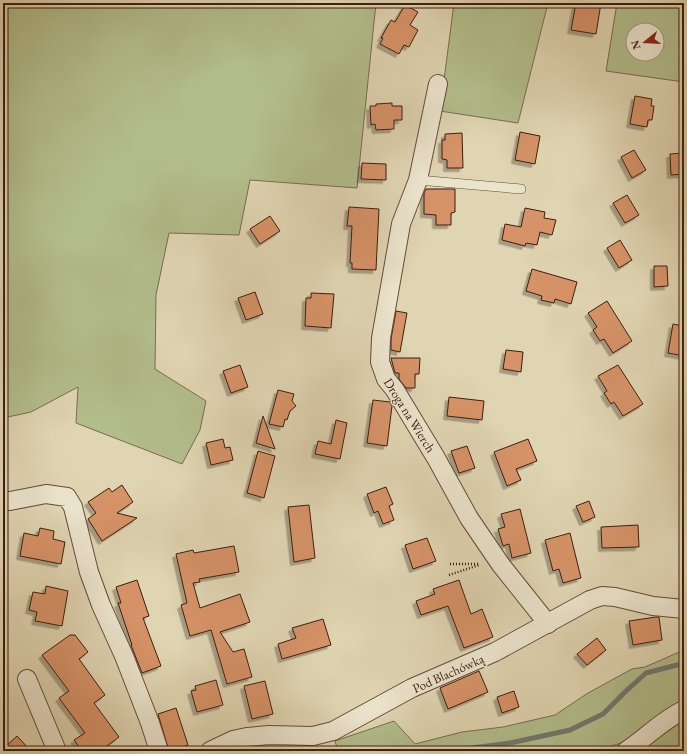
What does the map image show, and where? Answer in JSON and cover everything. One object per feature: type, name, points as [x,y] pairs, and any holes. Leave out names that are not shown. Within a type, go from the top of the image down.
[{"type":"street","name":"Droga na Wierch","points":[[438,84],[418,180],[401,224],[381,338],[380,362],[386,379],[395,390],[436,458],[469,518],[501,565],[548,624]]},
{"type":"street","points":[[3,501],[46,494],[68,497],[73,507],[89,572],[100,605],[124,656],[150,723],[159,751]]},
{"type":"street","name":"Pod Blachówką","points":[[210,751],[233,740],[246,737],[269,735],[313,736],[333,731],[412,688],[495,652],[590,600],[602,596],[615,597],[653,606],[684,609]]},
{"type":"street","points":[[27,678],[57,751]]},
{"type":"street","points":[[626,751],[643,739],[662,722],[684,710]]},
{"type":"lane","points":[[418,180],[521,189]]},
{"type":"path","points":[[450,564],[501,565]]},
{"type":"path","points":[[449,575],[481,564]]},
{"type":"green space","points":[[4,3],[376,3],[357,188],[250,180],[239,235],[169,233],[156,295],[155,369],[206,401],[200,430],[182,464],[76,423],[78,387],[31,412],[3,418],[3,32],[6,30]]},
{"type":"green space","points":[[454,3],[548,3],[518,123],[440,111]]},
{"type":"green space","points":[[617,3],[684,3],[684,82],[606,71]]},
{"type":"green space","points":[[684,650],[684,751],[624,751],[621,743],[595,751],[338,751],[335,741],[394,721],[415,744],[462,732],[503,727],[555,715],[588,693],[632,669],[645,667]]},
{"type":"building","points":[[576,3],[601,3],[596,34],[571,30]]},
{"type":"building","points":[[405,5],[418,12],[410,25],[418,30],[409,47],[404,45],[399,54],[380,44],[383,38],[381,38],[391,20],[395,22]]},
{"type":"building","points":[[635,96],[652,99],[651,106],[654,106],[652,120],[648,120],[647,127],[630,124]]},
{"type":"building","points":[[392,103],[392,106],[402,106],[402,120],[394,120],[394,129],[376,130],[375,124],[371,125],[370,106]]},
{"type":"building","points":[[520,132],[540,136],[535,164],[515,160]]},
{"type":"building","points":[[462,133],[463,168],[447,168],[447,160],[442,159],[442,140],[445,140],[445,134]]},
{"type":"building","points":[[634,150],[646,170],[632,178],[621,157]]},
{"type":"building","points":[[684,153],[684,174],[671,175],[670,154]]},
{"type":"building","points":[[362,163],[386,164],[386,180],[361,179]]},
{"type":"building","points":[[426,189],[455,189],[455,212],[451,213],[451,225],[436,225],[436,215],[424,214],[424,193]]},
{"type":"building","points":[[627,195],[639,215],[625,223],[613,203]]},
{"type":"building","points":[[349,207],[379,209],[376,270],[352,269],[352,263],[350,263],[352,226],[347,226]]},
{"type":"building","points":[[525,208],[545,212],[544,218],[556,220],[552,235],[540,232],[537,245],[526,243],[525,246],[502,240],[505,224],[521,227]]},
{"type":"building","points":[[270,216],[280,231],[260,244],[250,229]]},
{"type":"building","points":[[620,240],[632,260],[619,268],[607,248]]},
{"type":"building","points":[[654,266],[667,266],[668,286],[654,287]]},
{"type":"building","points":[[532,269],[577,282],[571,304],[555,299],[554,303],[541,300],[542,296],[526,291]]},
{"type":"building","points":[[255,292],[263,314],[246,320],[238,298]]},
{"type":"building","points":[[311,293],[334,294],[331,328],[305,326],[306,298],[311,298]]},
{"type":"building","points":[[607,301],[632,341],[613,353],[604,339],[600,341],[593,330],[597,327],[588,313]]},
{"type":"building","points":[[396,311],[407,313],[400,352],[391,350],[391,339]]},
{"type":"building","points":[[673,324],[684,326],[684,356],[668,353]]},
{"type":"building","points":[[506,350],[523,352],[521,372],[503,369]]},
{"type":"building","points":[[391,358],[420,358],[419,374],[415,374],[415,388],[406,388],[399,379],[399,373],[395,373]]},
{"type":"building","points":[[240,365],[248,387],[231,393],[223,371]]},
{"type":"building","points":[[618,365],[643,404],[623,416],[614,402],[611,404],[604,393],[607,391],[598,376]]},
{"type":"building","points":[[278,390],[294,394],[292,401],[296,406],[290,411],[287,420],[285,419],[283,427],[269,424]]},
{"type":"building","points":[[449,397],[484,401],[482,420],[447,416]]},
{"type":"building","points":[[373,400],[390,402],[392,406],[387,446],[367,443]]},
{"type":"building","points":[[263,416],[275,449],[256,443]]},
{"type":"building","points":[[336,420],[347,423],[340,459],[315,454],[318,441],[331,444]]},
{"type":"building","points":[[223,439],[225,448],[230,447],[233,460],[211,465],[206,443]]},
{"type":"building","points":[[528,439],[537,461],[516,469],[521,480],[507,486],[494,452]]},
{"type":"building","points":[[467,446],[475,468],[459,473],[451,451]]},
{"type":"building","points":[[258,451],[275,456],[264,498],[247,493]]},
{"type":"building","points":[[122,485],[133,502],[117,513],[137,518],[102,541],[88,519],[96,513],[88,502],[109,488],[112,492]]},
{"type":"building","points":[[386,487],[393,504],[389,506],[394,520],[383,524],[378,511],[374,513],[367,494]]},
{"type":"building","points":[[589,501],[595,517],[583,522],[576,506]]},
{"type":"building","points":[[309,505],[315,558],[294,562],[288,507]]},
{"type":"building","points":[[520,509],[531,553],[512,558],[509,544],[503,546],[498,529],[505,527],[501,514]]},
{"type":"building","points":[[638,525],[639,547],[602,548],[601,527]]},
{"type":"building","points":[[40,528],[54,531],[53,539],[65,542],[61,564],[20,556],[24,533],[38,536]]},
{"type":"building","points":[[570,533],[581,578],[563,583],[559,569],[553,571],[545,540]]},
{"type":"building","points":[[427,538],[436,561],[413,569],[405,545]]},
{"type":"building","points":[[234,546],[239,572],[199,579],[200,582],[193,583],[200,608],[240,594],[250,622],[220,632],[233,652],[244,649],[252,677],[227,684],[211,630],[190,636],[181,605],[187,603],[176,554],[193,550],[194,553]]},
{"type":"building","points":[[137,580],[149,616],[143,618],[161,666],[142,673],[131,645],[118,603],[121,603],[116,587]]},
{"type":"building","points":[[459,580],[471,614],[482,609],[493,637],[464,648],[448,606],[421,615],[416,601],[435,594],[433,589]]},
{"type":"building","points":[[46,586],[68,591],[62,626],[35,621],[37,612],[29,610],[33,592],[45,594]]},
{"type":"building","points":[[659,617],[662,640],[633,645],[629,621]]},
{"type":"building","points":[[323,619],[331,645],[282,659],[278,644],[296,638],[292,628]]},
{"type":"building","points":[[70,635],[75,635],[88,652],[79,659],[105,695],[94,703],[119,737],[100,751],[82,751],[74,740],[85,733],[59,698],[69,691],[42,655]]},
{"type":"building","points":[[597,638],[606,650],[587,665],[577,654]]},
{"type":"building","points":[[479,671],[488,692],[448,709],[440,688]]},
{"type":"building","points":[[216,680],[223,705],[197,712],[191,691],[196,690],[195,686]]},
{"type":"building","points":[[265,681],[273,714],[252,719],[244,686]]},
{"type":"building","points":[[514,691],[519,707],[502,713],[497,697]]},
{"type":"building","points":[[176,708],[188,745],[169,751],[158,714]]},
{"type":"building","points":[[17,736],[31,751],[3,751],[3,749]]},
{"type":"waterway","points":[[449,751],[510,743],[570,730],[603,714],[646,673],[677,665],[684,665]]}]
